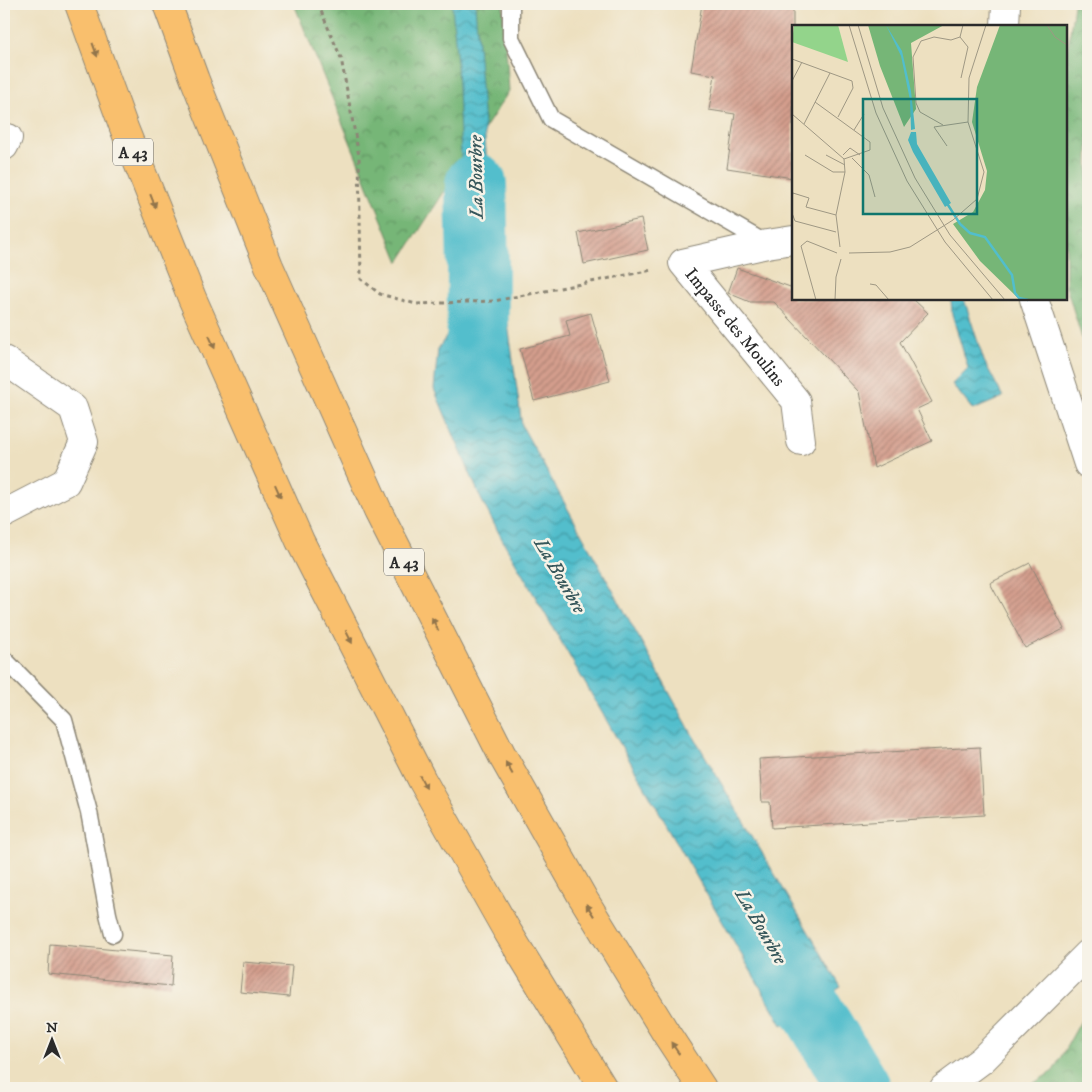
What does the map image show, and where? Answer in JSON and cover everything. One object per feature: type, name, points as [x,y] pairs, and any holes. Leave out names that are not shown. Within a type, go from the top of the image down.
[{"type":"highway","name":"A 43","points":[[79,4],[124,128],[192,298],[300,541],[422,780],[506,929],[603,1088]]},
{"type":"highway","name":"A 43","points":[[168,4],[194,80],[269,266],[378,512],[506,763],[583,898],[702,1088]]},
{"type":"street","points":[[1005,25],[1006,4]]},
{"type":"street","name":"Impasse des Moulins","points":[[780,242],[683,263],[796,400],[801,441]]},
{"type":"street","points":[[1034,300],[1088,464]]},
{"type":"street","points":[[4,360],[73,408],[84,442],[66,482],[4,514]]},
{"type":"street","points":[[944,1088],[982,1060],[1088,954]]},
{"type":"lane","points":[[511,4],[511,38],[551,119],[780,242]]},
{"type":"lane","points":[[4,659],[64,720],[89,812],[113,934]]},
{"type":"path","points":[[318,4],[341,58],[359,156],[361,278],[380,294],[416,304],[494,301],[683,263]]},
{"type":"green space","points":[[294,4],[503,4],[509,91],[399,262]]},
{"type":"green space","points":[[1074,4],[1088,4],[1088,358],[1067,289],[1067,55]]},
{"type":"green space","points":[[1088,1008],[1088,1088],[1026,1088],[1053,1071]]},
{"type":"water","points":[[452,4],[475,4],[496,287],[478,271],[463,288],[463,207],[457,64]]},
{"type":"water","points":[[951,300],[964,300],[984,361],[1003,397],[973,410],[952,384],[968,368],[952,314]]},
{"type":"water","points":[[506,309],[522,426],[691,732],[841,987],[782,1025],[502,539],[481,499],[434,389],[438,349],[463,311]]},
{"type":"building","points":[[702,4],[793,4],[792,178],[727,168],[735,114],[709,110],[715,75],[691,71]]},
{"type":"building","points":[[641,219],[648,250],[584,264],[578,233]]},
{"type":"building","points":[[737,268],[792,288],[792,300],[914,300],[928,313],[900,342],[932,402],[917,409],[932,441],[874,468],[859,392],[774,302],[750,302],[728,293]]},
{"type":"building","points":[[591,313],[610,381],[534,401],[520,349],[570,336],[566,320]]},
{"type":"building","points":[[1030,563],[1064,629],[1025,648],[990,583]]},
{"type":"building","points":[[980,747],[984,815],[772,828],[770,802],[762,802],[759,759]]},
{"type":"building","points":[[50,944],[173,955],[171,986],[48,974]]},
{"type":"building","points":[[243,962],[292,966],[289,997],[240,992]]},
{"type":"waterway","name":"La Bourbre","points":[[476,184],[478,270],[477,396]]},
{"type":"waterway","name":"La Bourbre","points":[[766,934],[859,1088]]}]
